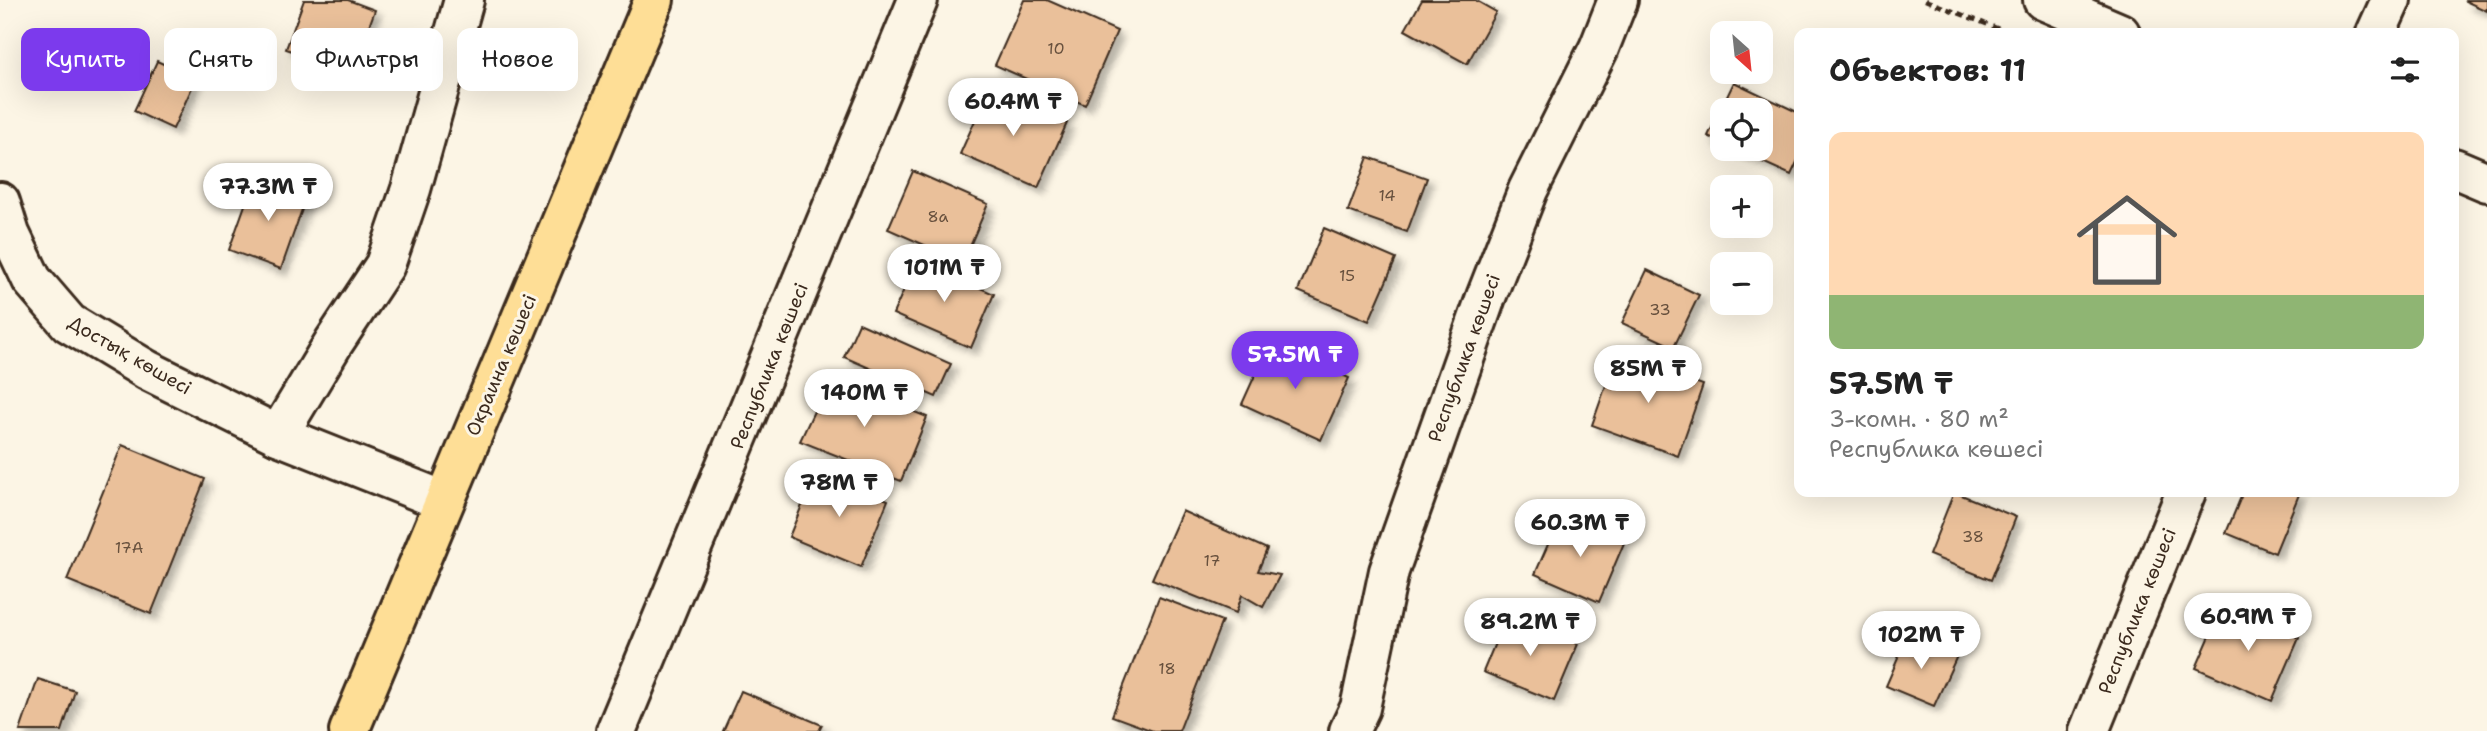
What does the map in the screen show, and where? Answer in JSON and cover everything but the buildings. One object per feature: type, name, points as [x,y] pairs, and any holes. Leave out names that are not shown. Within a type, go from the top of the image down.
[{"type":"main road","name":"Окраина көшесі","points":[[349,731],[654,0]]},
{"type":"street","points":[[278,435],[334,342],[385,265],[411,189],[464,0]]},
{"type":"street","name":"Республика көшесі","points":[[615,731],[918,0]]},
{"type":"street","name":"Республика көшесі","points":[[1349,731],[1360,708],[1389,571],[1486,297],[1528,190],[1599,48],[1619,0]]},
{"type":"street","points":[[2043,0],[2108,28]]},
{"type":"street","points":[[2378,28],[2391,0]]},
{"type":"street","points":[[2459,170],[2487,182]]},
{"type":"street","name":"Достық көшесі","points":[[0,202],[10,234],[32,280],[69,323],[147,370],[278,435],[444,501]]},
{"type":"street","name":"Республика көшесі","points":[[2089,731],[2184,497]]},
{"type":"path","points":[[1925,0],[1996,28]]}]
